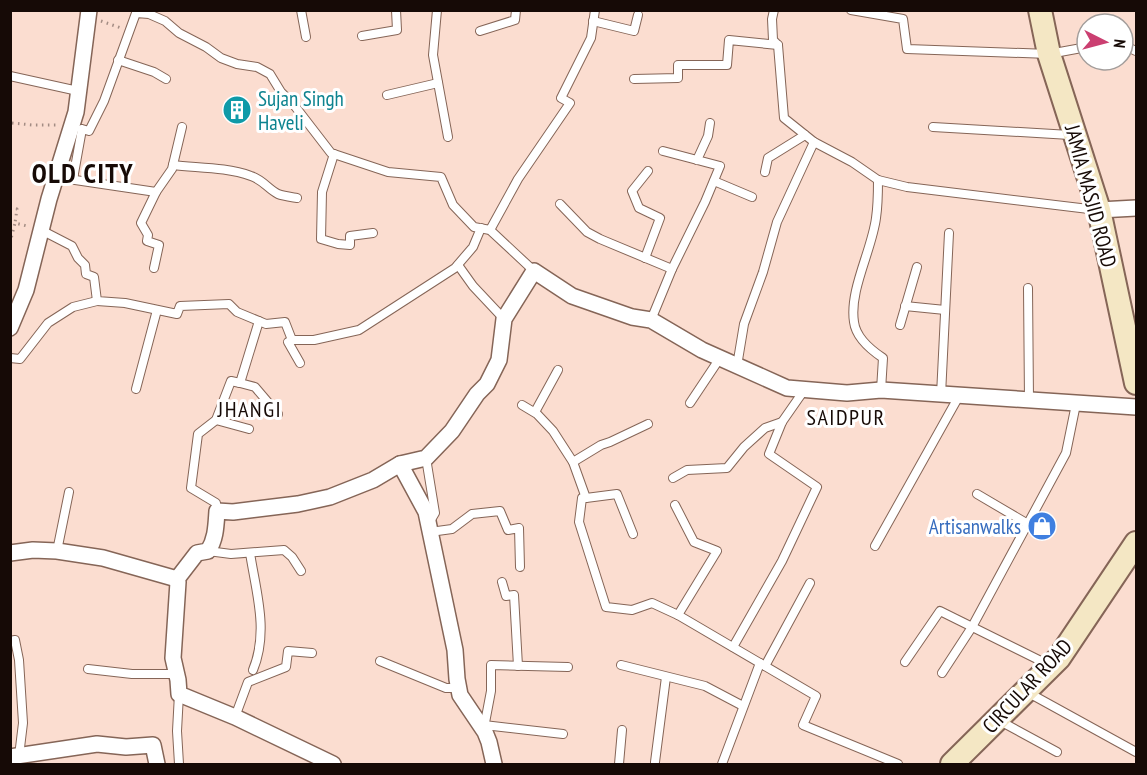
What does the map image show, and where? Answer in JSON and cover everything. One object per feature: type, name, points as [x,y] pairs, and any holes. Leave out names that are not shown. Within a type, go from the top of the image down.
[{"type":"street","name":"JAMIA MASJID ROAD","points":[[1040,10],[1049,54],[1099,210],[1137,383]]},
{"type":"street","points":[[10,328],[26,290],[55,177],[76,112],[89,14]]},
{"type":"street","points":[[1099,210],[1137,208]]},
{"type":"street","points":[[333,765],[235,717],[179,694],[173,658],[177,579],[197,552],[208,551],[212,545],[217,511],[233,512],[277,507],[330,497],[373,480],[400,464],[426,458],[452,430],[477,394],[487,384],[499,360],[504,319],[534,271],[572,296],[632,317],[651,320],[702,350],[788,388],[847,393],[881,390],[1137,407]]},
{"type":"street","points":[[400,464],[426,512],[455,650],[460,695],[484,727],[493,764]]},
{"type":"street","name":"CIRCULAR ROAD","points":[[952,765],[1059,658],[1137,543]]},
{"type":"street","points":[[10,553],[33,550],[57,551],[103,558],[177,579]]},
{"type":"street","points":[[15,757],[97,744],[126,747],[153,745],[157,765]]},
{"type":"lane","points":[[301,10],[306,37]]},
{"type":"lane","points":[[362,36],[397,30],[396,10]]},
{"type":"lane","points":[[437,10],[434,55],[448,137]]},
{"type":"lane","points":[[480,31],[515,20],[516,10]]},
{"type":"lane","points":[[300,363],[288,342],[314,340],[359,330],[455,268],[473,248],[570,103],[561,98],[591,38],[595,10]]},
{"type":"lane","points":[[774,10],[773,40],[778,45],[784,118],[814,142],[852,162],[878,180],[907,187],[1099,210]]},
{"type":"lane","points":[[851,10],[903,20],[907,49],[1049,54],[1075,49]]},
{"type":"lane","points":[[73,179],[82,129],[89,131],[104,101],[136,13],[149,14],[165,21],[184,36],[221,58],[257,67],[270,74],[281,92],[294,105],[331,153],[388,172],[441,177],[453,205],[474,227],[485,229],[534,271]]},
{"type":"lane","points":[[593,21],[634,31],[638,15]]},
{"type":"lane","points":[[634,79],[678,78],[678,65],[727,65],[729,40],[778,45]]},
{"type":"lane","points":[[118,60],[154,72],[166,79]]},
{"type":"lane","points":[[10,76],[78,91]]},
{"type":"lane","points":[[387,95],[438,83]]},
{"type":"lane","points":[[697,160],[708,136],[710,123]]},
{"type":"lane","points":[[154,267],[159,245],[147,241],[148,235],[141,223],[156,192],[172,169],[182,127]]},
{"type":"lane","points":[[933,127],[1075,135]]},
{"type":"lane","points":[[765,172],[768,159],[805,135]]},
{"type":"lane","points":[[736,366],[744,324],[764,272],[777,222],[814,142]]},
{"type":"lane","points":[[651,320],[672,268],[720,166],[663,151]]},
{"type":"lane","points":[[334,154],[322,192],[321,239],[350,245],[350,236],[373,233]]},
{"type":"lane","points":[[173,165],[232,170],[263,181],[278,194],[297,198]]},
{"type":"lane","points":[[645,258],[660,218],[639,208],[632,191],[648,171]]},
{"type":"lane","points":[[55,177],[156,192]]},
{"type":"lane","points":[[878,180],[876,218],[854,299],[854,324],[861,338],[883,358],[881,390]]},
{"type":"lane","points":[[714,181],[752,196]]},
{"type":"lane","points":[[560,204],[587,232],[672,268]]},
{"type":"lane","points":[[41,230],[72,246],[78,258],[85,265],[86,274],[94,277],[98,301]]},
{"type":"lane","points":[[941,394],[949,233]]},
{"type":"lane","points":[[458,265],[473,286],[504,319]]},
{"type":"lane","points":[[900,325],[917,267]]},
{"type":"lane","points":[[1028,288],[1029,400]]},
{"type":"lane","points":[[10,358],[20,359],[48,323],[73,307],[98,301],[125,303],[177,314],[180,306],[230,304],[237,312],[266,324],[285,322],[292,340]]},
{"type":"lane","points":[[905,306],[945,310]]},
{"type":"lane","points":[[136,389],[156,310]]},
{"type":"lane","points":[[240,383],[259,321]]},
{"type":"lane","points":[[690,403],[720,358]]},
{"type":"lane","points":[[535,412],[558,370]]},
{"type":"lane","points":[[217,511],[216,503],[191,488],[198,434],[216,420],[231,381],[255,387],[278,414]]},
{"type":"lane","points":[[733,647],[782,561],[817,487],[769,454],[782,422],[805,389]]},
{"type":"lane","points":[[875,546],[959,396]]},
{"type":"lane","points":[[942,673],[972,627],[1066,453],[1076,404]]},
{"type":"lane","points":[[522,405],[535,412],[552,430],[573,462],[586,498]]},
{"type":"lane","points":[[216,420],[249,429]]},
{"type":"lane","points":[[673,478],[687,470],[727,468],[744,447],[765,428],[782,422]]},
{"type":"lane","points":[[573,462],[601,445],[648,424]]},
{"type":"lane","points":[[426,458],[435,513],[429,528],[452,529],[472,514],[500,511],[508,530],[519,528],[520,567]]},
{"type":"lane","points":[[57,551],[69,492]]},
{"type":"lane","points":[[633,534],[617,494],[582,498],[579,522],[606,607],[632,610],[652,603],[678,615],[816,696],[803,725],[898,765]]},
{"type":"lane","points":[[977,494],[1028,524]]},
{"type":"lane","points":[[675,505],[694,542],[717,551],[678,615]]},
{"type":"lane","points":[[208,551],[231,554],[284,550],[292,557],[301,571]]},
{"type":"lane","points":[[250,553],[262,635],[259,655],[253,670]]},
{"type":"lane","points":[[502,582],[506,596],[514,595],[518,666]]},
{"type":"lane","points":[[722,765],[743,706],[762,664],[810,583]]},
{"type":"lane","points":[[904,662],[940,611],[1051,666]]},
{"type":"lane","points":[[10,641],[15,640],[19,660],[22,723],[15,757]]},
{"type":"lane","points":[[235,717],[248,682],[286,666],[288,651],[312,653]]},
{"type":"lane","points":[[380,661],[446,688],[458,688]]},
{"type":"lane","points":[[563,734],[484,727],[491,690],[491,665],[568,667]]},
{"type":"lane","points":[[621,665],[705,686],[743,706]]},
{"type":"lane","points":[[88,669],[132,674],[176,674]]},
{"type":"lane","points":[[655,762],[666,677]]},
{"type":"lane","points":[[1026,691],[1137,752]]},
{"type":"lane","points":[[179,694],[177,731],[179,765]]},
{"type":"lane","points":[[997,720],[1057,752]]},
{"type":"lane","points":[[619,765],[622,730]]},
{"type":"path","points":[[89,14],[130,31]]},
{"type":"path","points":[[12,123],[56,125],[70,129]]},
{"type":"path","points":[[10,208],[17,209],[10,243]]},
{"type":"path","points":[[15,223],[41,230]]},
{"type":"place","name":"Sujan Singh Haveli","points":[[237,110]]},
{"type":"place","name":"Artisanwalks","points":[[1042,526]]},
{"type":"district","name":"OLD CITY","points":[[83,173]]},
{"type":"district","name":"JHANGI","points":[[250,409]]},
{"type":"district","name":"SAIDPUR","points":[[846,417]]}]
